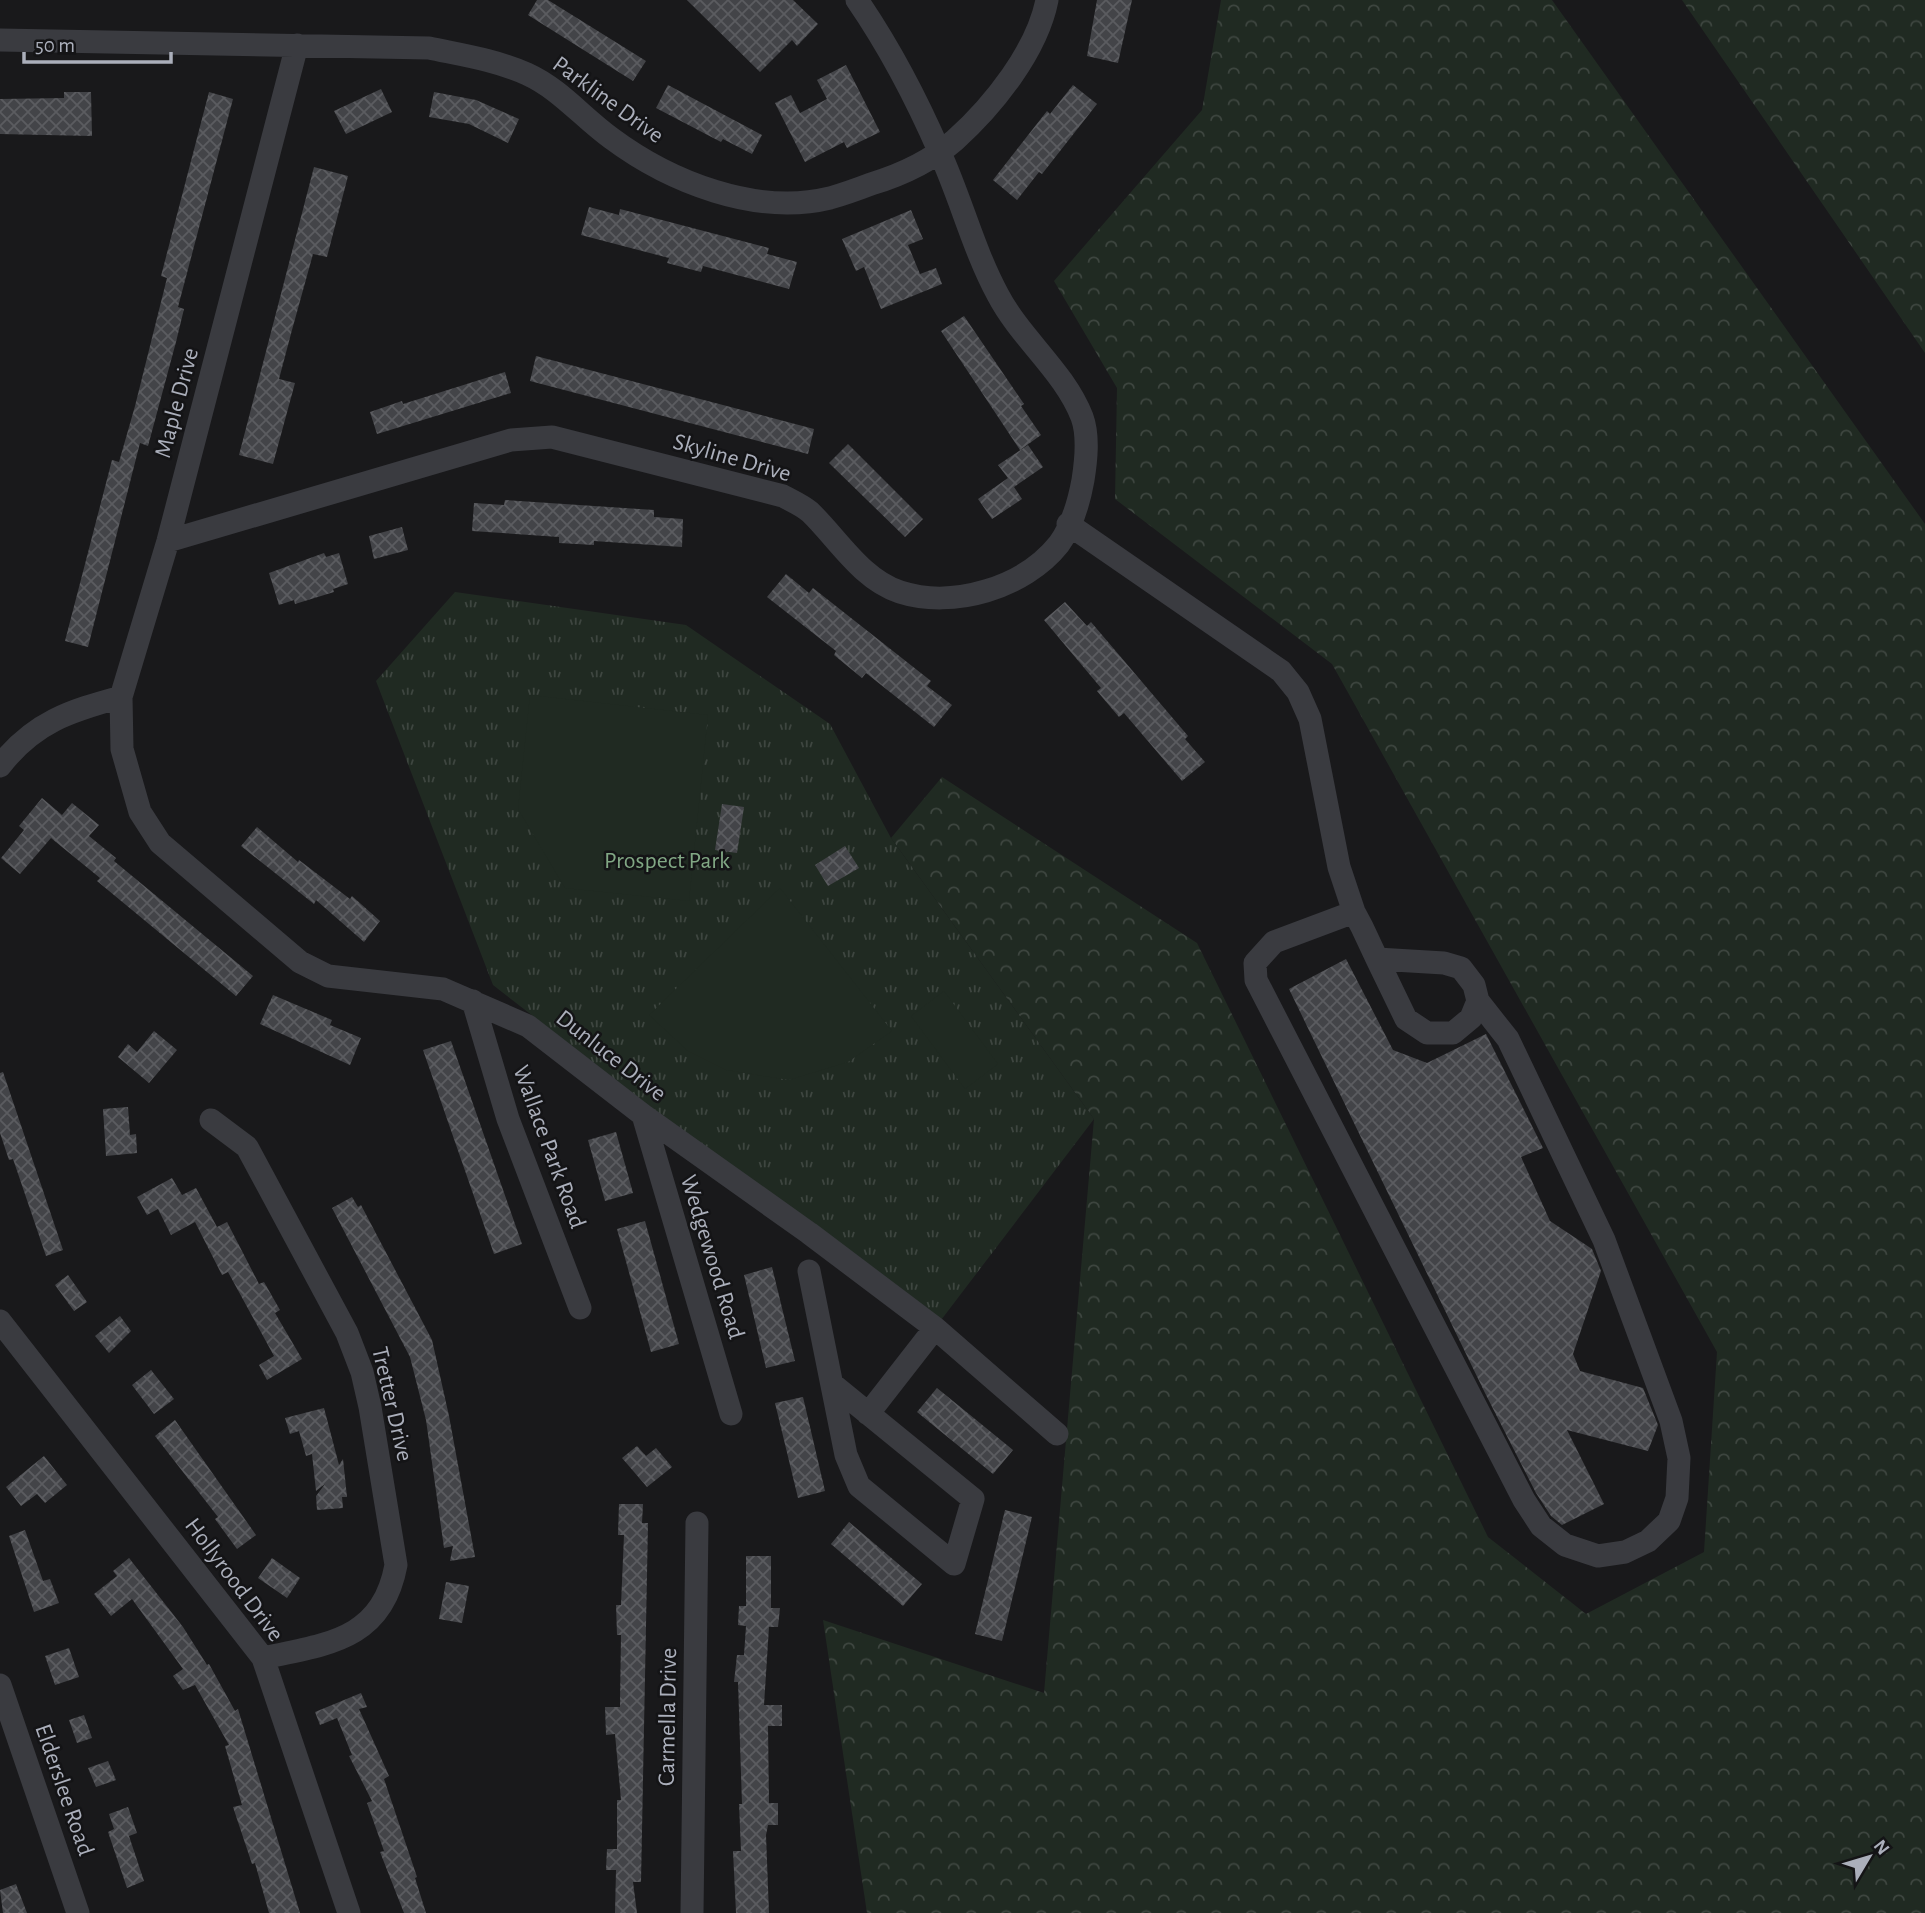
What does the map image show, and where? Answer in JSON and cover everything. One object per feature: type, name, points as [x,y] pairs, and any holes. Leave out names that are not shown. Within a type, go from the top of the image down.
[{"type":"street","name":"Skyline Drive","points":[[168,541],[511,440],[552,437],[783,496],[807,510],[866,572],[899,592],[939,599],[985,591],[1021,577],[1058,544],[1079,504],[1086,460],[1082,419],[1060,378],[1027,340],[998,295],[940,153],[894,58],[856,0]]},
{"type":"street","name":"Parkline Drive","points":[[0,40],[429,48],[487,60],[528,75],[569,101],[610,138],[657,168],[714,191],[771,202],[828,198],[893,177],[940,153],[975,122],[1013,75],[1045,12],[1047,0]]},
{"type":"street","name":"Maple Drive","points":[[127,775],[122,749],[121,697],[168,541],[297,45]]},
{"type":"street","points":[[1069,524],[1281,671],[1298,692],[1310,719],[1339,867],[1354,912],[1406,1019],[1427,1033],[1453,1032],[1471,1018],[1478,1002]]},
{"type":"street","points":[[0,766],[32,732],[68,711],[121,697]]},
{"type":"street","name":"Dunluce Drive","points":[[127,775],[140,812],[160,843],[300,962],[328,976],[443,989],[528,1026],[643,1115],[809,1233],[935,1328],[1057,1434]]},
{"type":"street","points":[[1354,912],[1274,942],[1255,963],[1256,981],[1524,1500],[1541,1526],[1565,1545],[1598,1556],[1625,1552],[1648,1541],[1669,1521],[1677,1498],[1679,1458],[1671,1421],[1604,1240],[1508,1039],[1478,1002],[1474,985],[1461,968],[1444,963],[1377,959]]},
{"type":"street","name":"Wallace Park Road","points":[[473,1001],[508,1119],[580,1308]]},
{"type":"street","name":"Wedgewood Road","points":[[643,1115],[731,1414]]},
{"type":"street","name":"Tretter Drive","points":[[211,1120],[247,1147],[347,1333],[362,1372],[370,1407],[396,1565],[391,1589],[381,1610],[361,1627],[321,1645],[263,1658]]},
{"type":"street","points":[[808,1271],[846,1455],[859,1486],[954,1564],[973,1499],[832,1384]]},
{"type":"street","name":"Hollyrood Drive","points":[[0,1321],[263,1658],[349,1913]]},
{"type":"street","points":[[869,1414],[935,1328]]},
{"type":"street","name":"Carmella Drive","points":[[692,1913],[697,1522]]},
{"type":"street","name":"Elderslee Road","points":[[0,1685],[78,1913]]},
{"type":"green space","points":[[1221,0],[1552,0],[1925,524],[1925,1913],[867,1913],[823,1620],[1044,1693],[1094,1119],[891,838],[942,777],[1197,943],[1488,1537],[1586,1614],[1704,1552],[1717,1352],[1332,664],[1115,499],[1117,388],[1054,281],[1202,110]]},
{"type":"green space","points":[[1682,0],[1925,0],[1925,353]]},
{"type":"green space","name":"Prospect Park","points":[[455,592],[686,625],[830,724],[891,838],[1094,1119],[935,1328],[493,985],[376,681]]},
{"type":"green space","points":[[530,695],[708,715],[689,901],[565,888],[518,809]]},
{"type":"green space","points":[[780,888],[892,1031],[848,1062],[789,1080],[726,1070],[688,1051],[649,1015]]},
{"type":"green space","points":[[944,991],[998,1064],[965,1089],[911,1016]]},
{"type":"building","points":[[537,0],[548,0],[646,61],[633,81],[528,15]]},
{"type":"building","points":[[687,0],[793,0],[818,24],[797,46],[792,40],[760,72]]},
{"type":"building","points":[[1097,0],[1132,0],[1118,63],[1087,56]]},
{"type":"building","points":[[846,65],[880,132],[847,148],[844,142],[805,162],[775,103],[791,95],[800,113],[827,99],[817,80]]},
{"type":"building","points":[[668,85],[762,135],[752,154],[723,139],[721,142],[656,108]]},
{"type":"building","points":[[1073,85],[1097,104],[1042,174],[1039,172],[1017,200],[993,180],[1047,111],[1050,114]]},
{"type":"building","points":[[381,89],[392,112],[346,134],[334,111]]},
{"type":"building","points":[[64,92],[91,92],[92,136],[0,134],[0,99],[64,98]]},
{"type":"building","points":[[209,92],[233,99],[178,307],[184,309],[176,342],[148,446],[140,443],[88,647],[65,641],[112,460],[119,462],[135,406],[167,278],[161,276]]},
{"type":"building","points":[[434,92],[476,100],[519,119],[508,143],[469,124],[429,117]]},
{"type":"building","points":[[314,167],[348,176],[327,257],[313,254],[279,379],[295,383],[273,464],[239,455]]},
{"type":"building","points":[[589,207],[619,215],[620,209],[769,248],[767,254],[797,262],[789,289],[703,266],[701,272],[667,263],[669,258],[581,235]]},
{"type":"building","points":[[911,210],[923,239],[908,245],[920,274],[936,268],[942,284],[881,309],[864,267],[856,271],[842,239]]},
{"type":"building","points":[[964,316],[1024,404],[1021,406],[1041,435],[1020,450],[941,331]]},
{"type":"building","points":[[536,356],[814,429],[808,454],[530,381]]},
{"type":"building","points":[[505,372],[511,393],[377,434],[370,412]]},
{"type":"building","points":[[848,444],[923,519],[905,537],[829,463]]},
{"type":"building","points":[[1028,445],[1043,467],[1014,487],[1022,499],[992,519],[978,499],[1008,478],[998,465]]},
{"type":"building","points":[[505,500],[654,510],[654,517],[683,519],[682,547],[594,541],[594,545],[559,543],[559,537],[472,531],[474,503],[504,505]]},
{"type":"building","points":[[402,527],[408,550],[374,559],[369,536]]},
{"type":"building","points":[[324,553],[326,557],[339,553],[348,584],[333,589],[334,592],[295,604],[294,600],[279,605],[269,573]]},
{"type":"building","points":[[786,574],[809,593],[813,588],[931,681],[927,686],[952,705],[934,727],[866,673],[862,678],[834,655],[836,651],[767,597]]},
{"type":"building","points":[[1065,602],[1087,626],[1091,622],[1188,736],[1185,739],[1205,762],[1182,781],[1124,713],[1119,717],[1097,691],[1101,688],[1044,620]]},
{"type":"building","points":[[42,798],[62,815],[72,803],[99,825],[89,836],[116,858],[114,861],[253,976],[236,996],[97,881],[100,878],[51,838],[20,874],[1,858],[24,830],[19,826]]},
{"type":"building","points":[[722,804],[744,807],[737,853],[715,850]]},
{"type":"building","points":[[257,827],[298,862],[299,860],[350,899],[352,896],[380,921],[364,942],[316,900],[314,904],[241,846]]},
{"type":"building","points":[[845,846],[859,868],[828,886],[815,865]]},
{"type":"building","points":[[1346,959],[1393,1050],[1427,1063],[1486,1034],[1543,1148],[1521,1157],[1550,1221],[1592,1249],[1601,1271],[1573,1354],[1580,1371],[1643,1388],[1658,1425],[1648,1451],[1567,1430],[1604,1504],[1562,1525],[1551,1516],[1536,1493],[1485,1393],[1289,989]]},
{"type":"building","points":[[273,995],[332,1020],[330,1025],[361,1038],[350,1065],[260,1024]]},
{"type":"building","points":[[154,1031],[177,1050],[149,1083],[118,1057],[128,1044],[137,1052]]},
{"type":"building","points":[[451,1041],[522,1244],[494,1254],[423,1050]]},
{"type":"building","points":[[3,1072],[63,1250],[46,1256],[13,1159],[9,1160],[0,1133],[0,1073]]},
{"type":"building","points":[[128,1107],[130,1135],[136,1134],[137,1153],[106,1156],[103,1109]]},
{"type":"building","points":[[616,1132],[633,1193],[605,1201],[588,1140]]},
{"type":"building","points":[[172,1178],[182,1195],[196,1188],[217,1227],[227,1222],[259,1284],[264,1282],[280,1310],[275,1313],[302,1359],[267,1380],[259,1365],[274,1356],[228,1272],[222,1275],[195,1222],[171,1235],[158,1209],[147,1215],[137,1197]]},
{"type":"building","points":[[352,1197],[358,1207],[361,1205],[432,1340],[475,1557],[450,1561],[453,1546],[444,1548],[426,1420],[410,1357],[332,1208]]},
{"type":"building","points":[[645,1221],[679,1344],[651,1352],[617,1229]]},
{"type":"building","points":[[772,1267],[795,1361],[766,1368],[744,1275]]},
{"type":"building","points":[[68,1275],[87,1302],[74,1311],[55,1285]]},
{"type":"building","points":[[120,1316],[131,1331],[109,1353],[95,1336]]},
{"type":"building","points":[[151,1370],[174,1399],[154,1414],[132,1385]]},
{"type":"building","points":[[937,1388],[1013,1450],[993,1474],[917,1412]]},
{"type":"building","points":[[803,1397],[825,1491],[798,1498],[775,1403]]},
{"type":"building","points":[[324,1408],[339,1465],[343,1459],[347,1497],[342,1497],[343,1508],[317,1510],[316,1496],[325,1484],[316,1491],[312,1454],[306,1456],[299,1431],[290,1434],[285,1418]]},
{"type":"building","points":[[175,1420],[256,1535],[237,1549],[215,1519],[218,1517],[155,1436]]},
{"type":"building","points":[[637,1446],[646,1456],[656,1448],[672,1467],[647,1487],[622,1458]]},
{"type":"building","points":[[44,1456],[67,1485],[45,1503],[37,1494],[21,1506],[6,1487]]},
{"type":"building","points":[[619,1504],[643,1504],[642,1523],[648,1523],[641,1882],[633,1882],[637,1913],[615,1913],[616,1870],[606,1870],[607,1849],[617,1849],[617,1800],[621,1800],[615,1734],[606,1735],[605,1707],[620,1707],[621,1635],[617,1635],[616,1605],[621,1605],[624,1535],[618,1535]]},
{"type":"building","points":[[1005,1510],[1032,1517],[1002,1641],[975,1634]]},
{"type":"building","points":[[849,1522],[922,1584],[903,1606],[831,1544]]},
{"type":"building","points":[[25,1530],[43,1581],[50,1579],[59,1603],[34,1612],[9,1536]]},
{"type":"building","points":[[746,1556],[771,1556],[771,1608],[780,1608],[778,1627],[769,1627],[764,1705],[782,1705],[782,1726],[768,1726],[769,1803],[778,1803],[778,1825],[768,1825],[766,1835],[769,1913],[736,1913],[733,1851],[741,1851],[739,1804],[742,1804],[738,1682],[734,1682],[737,1655],[744,1655],[746,1626],[738,1625],[739,1606],[746,1606]]},
{"type":"building","points":[[129,1558],[183,1627],[207,1665],[209,1664],[235,1711],[238,1709],[300,1913],[269,1913],[255,1863],[252,1864],[233,1807],[242,1805],[225,1746],[229,1745],[195,1685],[183,1690],[173,1676],[183,1669],[132,1599],[111,1616],[94,1594],[117,1576],[113,1571]]},
{"type":"building","points":[[272,1558],[300,1578],[287,1598],[258,1578]]},
{"type":"building","points":[[446,1582],[469,1586],[462,1623],[439,1619]]},
{"type":"building","points":[[69,1648],[79,1677],[55,1685],[45,1656]]},
{"type":"building","points":[[361,1693],[367,1707],[359,1709],[389,1776],[384,1779],[417,1877],[415,1878],[426,1913],[404,1913],[380,1852],[384,1851],[367,1803],[372,1801],[349,1756],[352,1755],[337,1718],[320,1725],[315,1712]]},
{"type":"building","points":[[84,1715],[92,1738],[77,1743],[69,1720]]},
{"type":"building","points":[[108,1761],[116,1780],[96,1787],[88,1768]]},
{"type":"building","points":[[128,1807],[137,1833],[129,1836],[144,1881],[127,1888],[108,1832],[114,1829],[109,1814]]},
{"type":"building","points":[[16,1884],[27,1913],[3,1913],[0,1890]]}]
